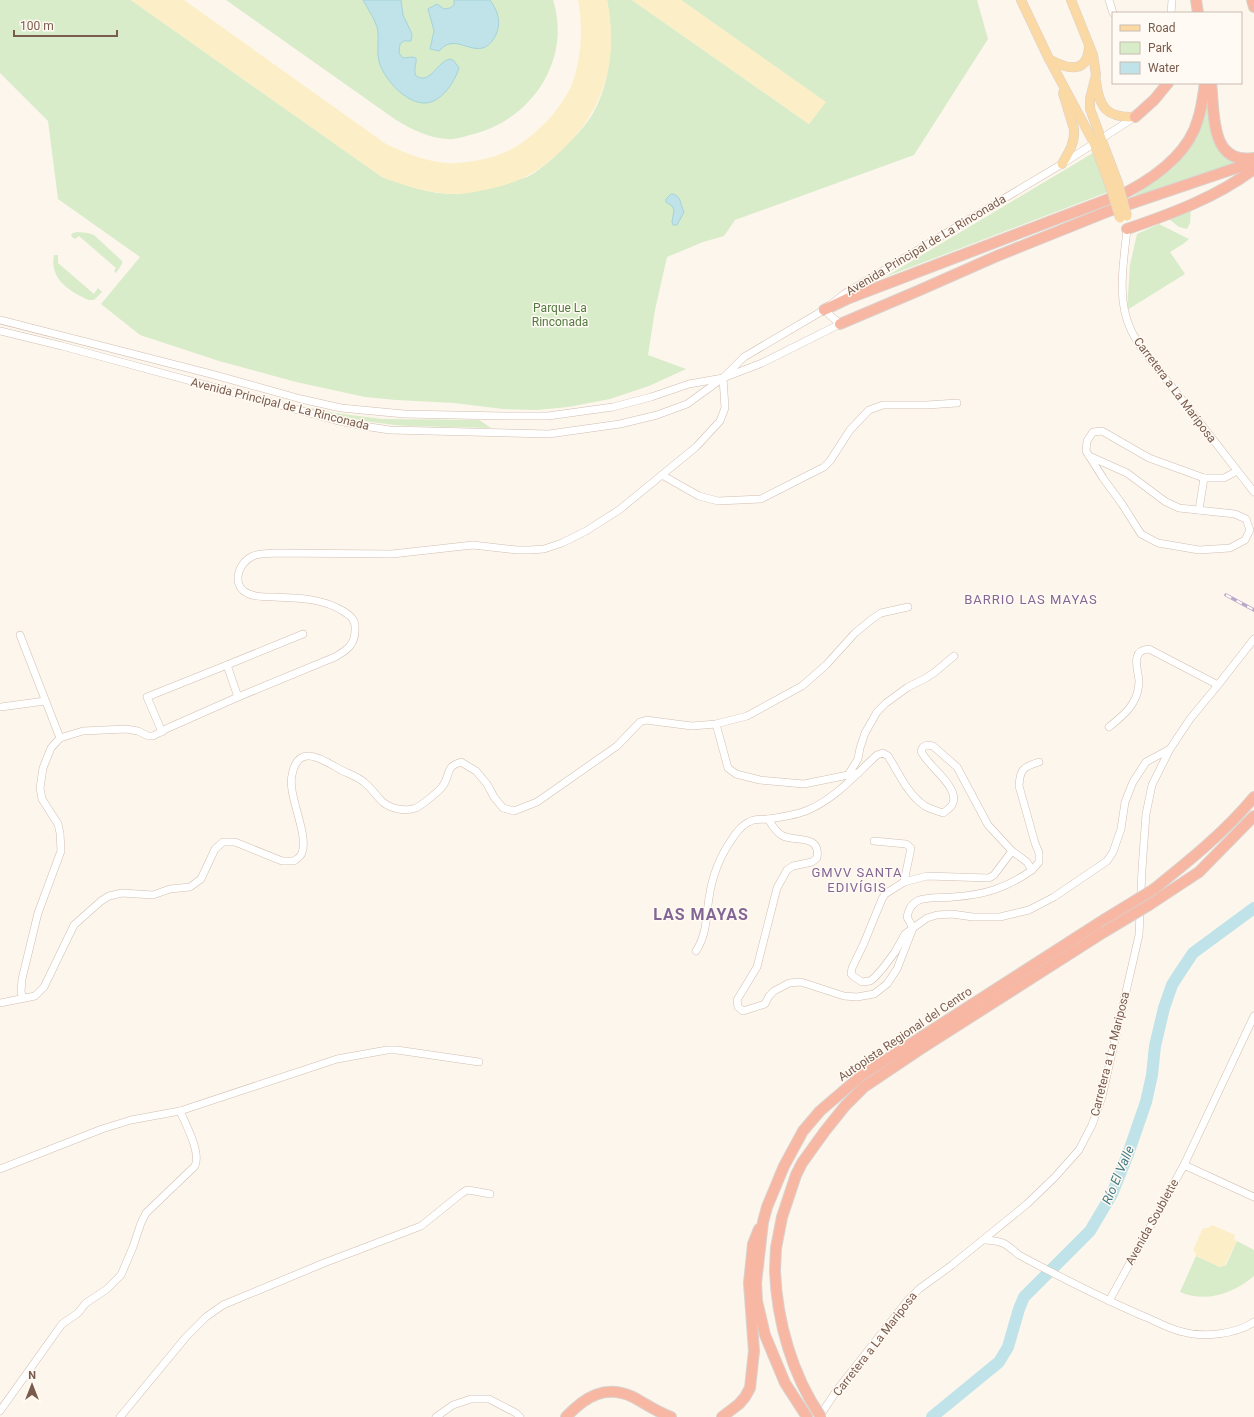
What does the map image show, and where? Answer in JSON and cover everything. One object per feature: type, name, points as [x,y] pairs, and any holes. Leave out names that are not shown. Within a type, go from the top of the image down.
[{"type":"highway","points":[[1252,0],[1254,7]]},
{"type":"highway","points":[[1135,117],[1154,100],[1167,84]]},
{"type":"highway","points":[[824,310],[847,299],[1128,192],[1145,182],[1169,164],[1190,138],[1198,120],[1205,84]]},
{"type":"highway","points":[[1211,84],[1216,127],[1222,146],[1225,151],[1240,159],[1254,158]]},
{"type":"highway","points":[[840,324],[997,256],[1102,214],[1254,162]]},
{"type":"highway","points":[[1236,182],[1254,169]]},
{"type":"highway","points":[[1126,229],[1158,218],[1194,203],[1236,182],[1254,176]]},
{"type":"highway","name":"Autopista Regional del Centro","points":[[807,1417],[785,1384],[765,1335],[757,1301],[756,1283],[763,1222],[767,1207],[784,1166],[803,1131],[820,1111],[862,1075],[1104,919],[1154,889],[1189,861],[1238,816],[1254,797]]},
{"type":"highway","name":"Autopista Regional del Centro","points":[[820,1417],[803,1384],[790,1353],[776,1294],[775,1271],[776,1248],[782,1217],[796,1175],[802,1163],[824,1131],[845,1106],[864,1087],[919,1050],[1199,872],[1254,816]]},
{"type":"highway","points":[[722,1417],[739,1404],[750,1388],[754,1351],[749,1283],[753,1244],[757,1231],[763,1222]]},
{"type":"highway","points":[[566,1417],[586,1399],[608,1391],[620,1392],[633,1397],[659,1413],[671,1417]]},
{"type":"main road","points":[[1021,0],[1060,80],[1098,141]]},
{"type":"main road","points":[[1071,0],[1093,55],[1097,92],[1100,102],[1104,108],[1113,115],[1126,118],[1135,117]]},
{"type":"main road","points":[[1049,59],[1065,67],[1076,68],[1088,57],[1089,43]]},
{"type":"main road","points":[[1096,75],[1090,99],[1090,109],[1098,141],[1114,184],[1126,229]]},
{"type":"main road","points":[[1060,80],[1075,134],[1075,139],[1071,149],[1062,164]]},
{"type":"street","points":[[1109,0],[1113,12]]},
{"type":"street","points":[[1171,12],[1172,0]]},
{"type":"street","name":"Avenida Principal de La Rinconada","points":[[0,332],[69,348],[335,420],[363,426],[390,430],[549,434],[620,424],[657,415],[687,404],[723,378],[744,357],[824,310],[844,294],[1062,164],[1135,117]]},
{"type":"street","name":"Carretera a La Mariposa","points":[[1126,229],[1122,286],[1124,311],[1130,329],[1140,346],[1254,492]]},
{"type":"street","points":[[824,310],[840,324]]},
{"type":"street","name":"Avenida Principal de La Rinconada","points":[[0,320],[301,399],[341,408],[404,414],[548,416],[613,407],[651,397],[689,384],[723,378],[762,363],[840,324]]},
{"type":"street","points":[[23,998],[21,992],[22,979],[38,913],[61,851],[58,824],[44,803],[40,788],[43,768],[51,748],[60,738],[83,731],[126,729],[138,731],[148,736],[153,736],[238,697],[335,657],[347,650],[355,639],[354,620],[349,614],[335,606],[322,601],[300,598],[254,596],[243,591],[238,582],[238,576],[240,568],[251,557],[259,554],[277,553],[392,554],[473,545],[517,550],[544,548],[562,543],[586,531],[619,510],[696,447],[720,421],[725,408],[723,378]]},
{"type":"street","points":[[662,475],[699,496],[718,501],[761,499],[824,467],[830,461],[850,430],[869,410],[883,405],[927,405],[957,402]]},
{"type":"street","points":[[1089,456],[1127,473],[1166,502],[1179,508],[1235,514],[1246,518],[1250,530],[1245,540],[1230,548],[1199,550],[1158,543],[1141,534],[1103,478],[1089,456],[1086,451],[1087,441],[1093,432],[1102,431],[1149,458],[1204,478],[1224,478],[1237,471]]},
{"type":"street","points":[[1199,510],[1204,478]]},
{"type":"street","points":[[0,1003],[35,996],[44,987],[74,925],[100,901],[110,896],[122,893],[153,895],[170,889],[190,887],[201,879],[215,849],[223,842],[235,842],[282,861],[294,861],[302,854],[304,843],[291,776],[295,764],[300,758],[310,756],[324,760],[364,782],[384,805],[406,810],[415,808],[437,792],[442,787],[449,770],[454,765],[461,762],[476,770],[503,808],[514,810],[538,802],[617,746],[640,722],[647,720],[692,726],[716,724],[747,716],[802,686],[826,665],[856,633],[872,619],[881,613],[908,607]]},
{"type":"street","points":[[162,732],[147,697],[303,634]]},
{"type":"street","points":[[20,635],[60,738]]},
{"type":"street","name":"Carretera a La Mariposa","points":[[820,1417],[837,1390],[908,1300],[919,1289],[984,1240],[1027,1204],[1055,1177],[1079,1150],[1092,1125],[1102,1097],[1139,935],[1146,814],[1152,785],[1170,749],[1190,719],[1254,639]]},
{"type":"street","points":[[1109,727],[1130,709],[1137,694],[1139,683],[1136,664],[1137,658],[1143,649],[1149,649],[1218,685]]},
{"type":"street","points":[[848,775],[858,758],[865,733],[877,712],[886,703],[908,687],[930,675],[954,656]]},
{"type":"street","points":[[227,665],[238,697]]},
{"type":"street","points":[[1,707],[45,701]]},
{"type":"street","points":[[716,724],[728,768],[736,774],[760,780],[804,784],[858,773]]},
{"type":"street","points":[[696,951],[700,945],[707,923],[712,883],[719,861],[732,838],[747,822],[807,810],[821,803],[845,787],[877,755],[883,753],[888,756],[910,792],[916,799],[926,807],[943,813],[953,805],[954,794],[945,780],[924,758],[921,752],[923,747],[927,745],[933,746],[957,767],[988,825],[1012,852],[1027,862],[1032,870]]},
{"type":"street","points":[[1012,852],[990,878],[927,876],[904,882],[885,894],[852,968],[852,976],[862,982],[870,981],[874,978],[884,968],[905,934],[927,918],[937,915],[952,914],[973,917],[1000,917],[1029,910],[1054,898],[1088,875],[1107,861],[1113,852],[1121,829],[1125,802],[1133,782],[1146,762],[1170,749]]},
{"type":"street","points":[[913,928],[907,917],[909,908],[914,903],[921,900],[966,896],[990,891],[1017,880],[1032,870],[1039,862],[1039,852],[1035,843],[1019,786],[1021,772],[1025,766],[1039,762]]},
{"type":"street","points":[[768,819],[777,832],[783,836],[810,840],[816,846],[818,852],[817,858],[812,862],[794,866],[787,870],[777,888],[757,967],[737,1000],[738,1007],[743,1011],[765,1004],[769,996],[774,991],[789,983],[801,982],[815,985],[844,996],[857,997],[874,994],[887,984],[897,968],[913,928]]},
{"type":"street","points":[[874,841],[906,844],[911,848],[904,882]]},
{"type":"street","name":"Avenida Soublette","points":[[1109,1301],[1184,1165],[1254,1016]]},
{"type":"street","points":[[0,1169],[132,1120],[180,1111],[337,1059],[387,1050],[397,1050],[479,1062]]},
{"type":"street","points":[[0,1411],[62,1324],[78,1313],[86,1303],[107,1289],[121,1275],[146,1213],[195,1166],[197,1162],[196,1150],[180,1111]]},
{"type":"street","points":[[1184,1165],[1254,1198]]},
{"type":"street","points":[[120,1417],[186,1337],[206,1317],[223,1305],[324,1263],[421,1226],[467,1190],[490,1194]]},
{"type":"street","points":[[984,1240],[1000,1241],[1007,1244],[1019,1255],[1061,1277],[1109,1301],[1183,1332],[1205,1335],[1224,1333],[1254,1322]]},
{"type":"street","points":[[436,1417],[453,1405],[471,1399],[489,1399],[516,1413],[520,1417]]},
{"type":"green space","name":"Parque La Rinconada","points":[[0,0],[131,0],[382,177],[426,191],[444,194],[467,192],[527,177],[540,169],[553,158],[585,125],[599,102],[604,88],[610,59],[611,44],[607,0],[632,0],[809,124],[825,102],[681,0],[977,0],[988,39],[914,155],[735,220],[724,236],[703,242],[667,257],[655,310],[648,355],[686,369],[649,386],[610,399],[568,407],[537,410],[503,409],[454,403],[365,397],[296,382],[219,361],[140,335],[101,304],[140,257],[58,199],[48,121],[0,73]]},
{"type":"green space","points":[[226,0],[553,0],[557,22],[557,44],[552,64],[542,84],[529,101],[513,115],[495,126],[474,134],[460,138],[447,139],[434,137],[420,132],[396,120]]},
{"type":"green space","points":[[1208,89],[1213,132],[1218,147],[1226,156],[1243,163],[1129,199],[1172,169],[1187,151]]},
{"type":"green space","points":[[1093,153],[1108,192],[885,277]]},
{"type":"green space","points":[[1191,209],[1190,223],[1187,229],[1179,227],[1169,219]]},
{"type":"green space","points":[[1159,224],[1189,239],[1170,252],[1185,274],[1127,310],[1130,265],[1137,234]]},
{"type":"green space","points":[[78,232],[94,235],[122,261],[122,264],[116,273],[114,271],[116,268],[79,236],[75,239],[72,237],[71,235],[73,233]]},
{"type":"green space","points":[[54,255],[58,255],[58,263],[94,294],[98,288],[102,292],[94,300],[89,300],[68,289],[62,284],[55,271],[53,263]]},
{"type":"green space","points":[[285,403],[335,413],[382,419],[479,420],[491,428],[395,425],[332,415]]},
{"type":"green space","points":[[1237,1241],[1254,1250],[1254,1276],[1237,1288],[1219,1295],[1200,1297],[1180,1292],[1196,1256],[1220,1267],[1226,1265]]},
{"type":"sand","points":[[131,0],[184,0],[386,144],[415,156],[446,163],[461,163],[478,160],[508,151],[518,146],[537,131],[554,113],[572,84],[578,63],[581,42],[581,21],[578,0],[607,0],[611,42],[609,62],[605,81],[598,100],[589,117],[577,134],[546,164],[519,180],[476,192],[453,194],[426,191],[382,177]]},
{"type":"sand","points":[[632,0],[681,0],[826,102],[809,124]]},
{"type":"sand","points":[[1212,1225],[1235,1235],[1234,1239],[1237,1241],[1225,1265],[1220,1267],[1196,1256],[1196,1253],[1193,1250],[1203,1228],[1208,1228]]},
{"type":"water","points":[[363,0],[401,0],[403,15],[412,34],[411,41],[404,41],[400,44],[399,53],[403,58],[416,58],[416,76],[421,78],[430,75],[445,61],[450,59],[454,61],[459,68],[452,83],[445,93],[436,100],[423,103],[406,97],[392,84],[386,76],[379,61],[377,27]]},
{"type":"water","points":[[454,0],[490,0],[497,12],[499,21],[496,35],[487,46],[479,49],[453,43],[446,45],[439,51],[430,49],[434,31],[428,9],[437,4],[444,9],[450,8],[454,5]]},
{"type":"water","points":[[671,194],[677,196],[680,200],[684,212],[677,225],[673,225],[672,222],[674,210],[672,206],[666,202],[666,199]]},
{"type":"waterway","name":"Río El Valle","points":[[932,1417],[999,1362],[1008,1347],[1024,1297],[1090,1231],[1112,1194],[1146,1102],[1152,1075],[1155,1046],[1164,1008],[1172,985],[1193,953],[1254,908]]},
{"type":"railway","points":[[1226,595],[1254,610]]},
{"type":"district","name":"BARRIO LAS MAYAS","points":[[1031,599]]},
{"type":"district","name":"GMVV SANTA EDIVÍGIS","points":[[857,880]]},
{"type":"district","name":"LAS MAYAS","points":[[701,914]]}]
